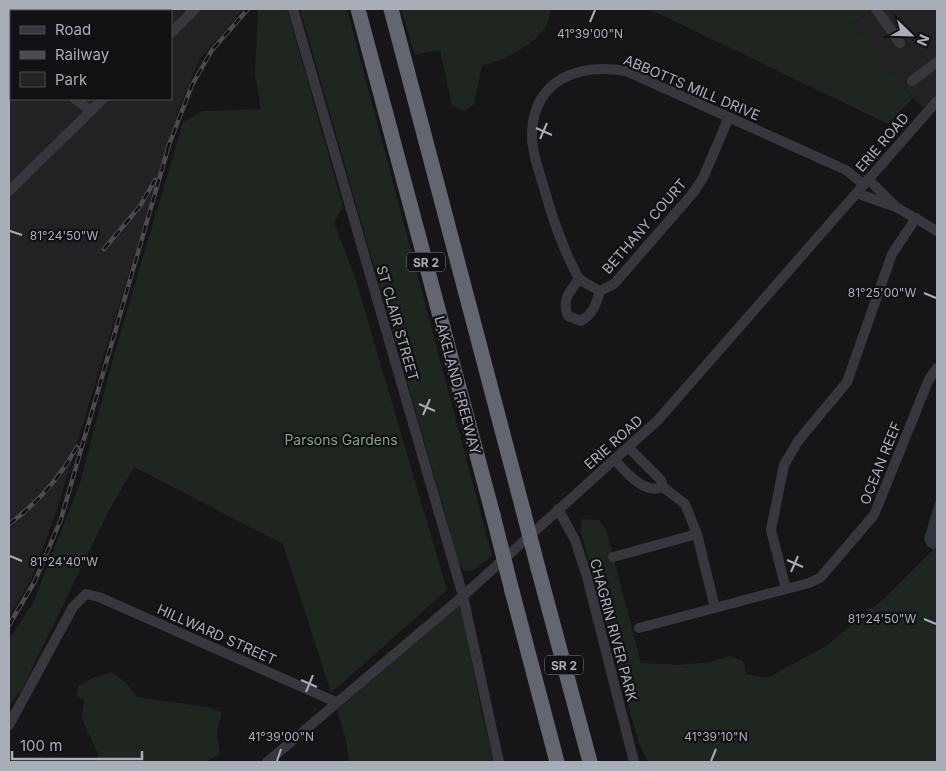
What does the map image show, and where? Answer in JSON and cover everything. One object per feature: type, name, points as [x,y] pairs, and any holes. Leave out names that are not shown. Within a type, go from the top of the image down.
[{"type":"highway","name":"LAKELAND FREEWAY","points":[[358,9],[557,762]]},
{"type":"highway","name":"SR 2","points":[[391,9],[590,762]]},
{"type":"street","points":[[172,32],[195,9]]},
{"type":"street","name":"ST CLAIR STREET","points":[[293,9],[463,596],[499,762]]},
{"type":"street","points":[[876,9],[900,43]]},
{"type":"street","points":[[912,81],[937,62]]},
{"type":"street","name":"ABBOTTS MILL DRIVE","points":[[580,279],[558,235],[537,160],[532,132],[537,108],[550,87],[566,75],[587,69],[607,68],[626,71],[729,117],[846,170],[866,182],[896,207]]},
{"type":"street","points":[[76,100],[91,111]]},
{"type":"street","points":[[9,191],[103,100]]},
{"type":"street","name":"ERIE ROAD","points":[[267,762],[463,596],[558,509],[616,460],[686,390],[937,101]]},
{"type":"street","name":"BETHANY COURT","points":[[580,279],[569,292],[565,302],[568,316],[575,321],[581,321],[589,316],[595,309],[600,291],[614,284],[693,193],[703,178],[729,117]]},
{"type":"street","points":[[856,192],[896,207],[937,231]]},
{"type":"street","points":[[786,589],[771,530],[784,466],[798,441],[847,382],[892,254],[916,218]]},
{"type":"street","points":[[580,279],[600,291]]},
{"type":"street","name":"OCEAN REEF","points":[[639,628],[786,589],[820,578],[874,515],[929,379],[937,368]]},
{"type":"street","points":[[628,448],[661,480],[663,487],[685,504],[697,534],[715,608]]},
{"type":"street","points":[[616,460],[630,476],[647,488],[663,487]]},
{"type":"street","name":"CHAGRIN RIVER PARK","points":[[558,509],[575,540],[587,577],[634,762]]},
{"type":"street","points":[[613,556],[697,534]]},
{"type":"street","name":"HILLWARD STREET","points":[[9,725],[74,607],[86,594],[100,597],[336,702]]},
{"type":"shaded area","points":[[9,9],[243,9],[200,59],[179,108],[56,513],[32,578],[9,617]]},
{"type":"shaded area","points":[[868,9],[937,9],[937,95],[923,108],[852,23],[870,12]]},
{"type":"shaded area","points":[[937,496],[937,546],[934,550],[927,546],[924,539]]},
{"type":"green space","name":"Parsons Gardens","points":[[260,9],[287,9],[343,206],[334,223],[355,277],[447,590],[331,693],[283,544],[134,467],[109,511],[21,691],[9,705],[9,639],[32,605],[80,483],[114,355],[183,122],[203,111],[261,109],[255,74],[258,11]]},
{"type":"green space","points":[[300,9],[347,9],[492,556],[474,570],[464,571],[456,562],[448,524]]},
{"type":"green space","points":[[401,9],[550,9],[546,25],[528,45],[505,58],[482,66],[474,104],[465,111],[452,106],[440,50],[415,55]]},
{"type":"green space","points":[[649,9],[868,9],[870,12],[852,23],[913,98],[888,124]]},
{"type":"green space","points":[[582,519],[599,520],[606,529],[641,663],[679,665],[710,662],[731,656],[743,661],[746,674],[767,678],[826,646],[887,596],[937,546],[937,762],[648,762],[639,744],[580,530]]},
{"type":"green space","points":[[461,603],[482,715],[495,762],[349,762],[346,740],[337,710]]},
{"type":"green space","points":[[112,672],[128,685],[137,697],[207,707],[222,712],[217,731],[220,754],[205,762],[94,762],[99,756],[82,719],[84,700],[77,696],[78,686],[94,677]]},
{"type":"railway","points":[[167,150],[192,85],[212,50],[248,9]]},
{"type":"railway","points":[[9,625],[35,581],[61,519],[169,145]]},
{"type":"railway","points":[[104,249],[140,206],[155,180]]},
{"type":"railway","points":[[9,524],[47,490],[63,470],[77,447]]}]
